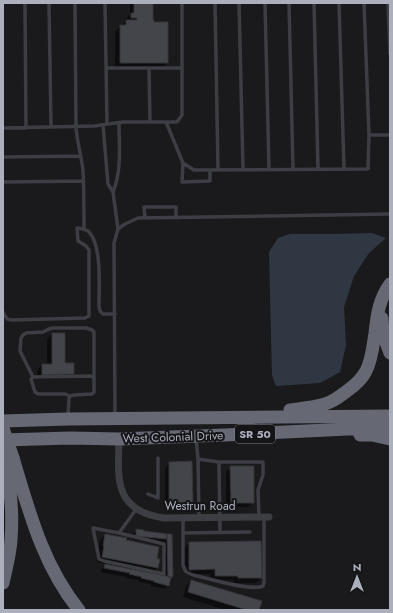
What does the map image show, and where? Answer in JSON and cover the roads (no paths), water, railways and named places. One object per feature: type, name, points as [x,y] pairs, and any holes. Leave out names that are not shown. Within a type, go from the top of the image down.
[{"type":"highway","points":[[119,439],[126,428],[134,424],[170,421],[185,418],[289,410],[312,407],[334,400],[360,380],[366,371],[371,358],[378,308],[390,284]]},
{"type":"highway","points":[[390,293],[385,304],[382,318],[383,334],[390,353]]},
{"type":"highway","name":"West Colonial Drive","points":[[3,421],[115,418],[390,416]]},
{"type":"highway","points":[[70,438],[100,432],[108,427],[115,418]]},
{"type":"highway","name":"West Colonial Drive","points":[[3,440],[70,438],[119,439],[390,426]]},
{"type":"highway","points":[[3,428],[11,514],[11,540],[3,583]]},
{"type":"highway","points":[[225,435],[268,439],[372,435],[390,439]]},
{"type":"highway","points":[[6,456],[54,573],[79,610]]},
{"type":"street","name":"Westrun Road","points":[[119,439],[120,484],[123,493],[132,505],[142,512],[152,516],[164,518],[264,517]]},
{"type":"lane","points":[[25,3],[26,128]]},
{"type":"lane","points":[[49,3],[50,127]]},
{"type":"lane","points":[[75,3],[76,127],[81,156],[83,181],[84,229]]},
{"type":"lane","points":[[105,3],[105,125],[108,184],[113,192],[118,229],[114,243],[115,418]]},
{"type":"lane","points":[[3,128],[76,127],[119,123],[177,122],[182,115],[182,3]]},
{"type":"lane","points":[[215,3],[218,170]]},
{"type":"lane","points":[[240,3],[243,170]]},
{"type":"lane","points":[[266,3],[269,169]]},
{"type":"lane","points":[[289,3],[293,169]]},
{"type":"lane","points":[[314,3],[318,169]]},
{"type":"lane","points":[[339,3],[344,169]]},
{"type":"lane","points":[[183,163],[194,170],[368,169],[369,135],[364,3]]},
{"type":"lane","points":[[388,3],[390,54]]},
{"type":"lane","points":[[106,68],[182,68]]},
{"type":"lane","points":[[149,68],[150,122]]},
{"type":"lane","points":[[166,122],[183,163],[182,182],[210,181],[210,170]]},
{"type":"lane","points":[[113,192],[119,170],[119,123]]},
{"type":"lane","points":[[369,135],[390,135]]},
{"type":"lane","points":[[3,157],[81,156]]},
{"type":"lane","points":[[3,182],[83,181]]},
{"type":"lane","points":[[145,218],[144,207],[176,207],[176,218]]},
{"type":"lane","points":[[118,229],[138,218],[390,214]]},
{"type":"lane","points":[[3,312],[7,319],[11,320],[85,318],[89,316],[89,250],[78,241],[77,228],[88,231],[94,238],[98,251],[99,309],[103,314],[115,314]]},
{"type":"lane","points":[[52,328],[86,328],[92,330],[94,332],[94,378],[94,392],[92,394],[74,394],[70,396],[66,394],[38,394],[35,392],[31,379],[33,377],[20,351],[21,338],[26,333],[43,332],[52,328]]},
{"type":"lane","points":[[33,377],[91,376],[94,378]]},
{"type":"lane","points":[[68,419],[68,398],[70,396]]},
{"type":"lane","points":[[196,436],[198,459],[198,517]]},
{"type":"lane","points":[[148,494],[158,498],[158,458]]},
{"type":"lane","points":[[184,517],[183,565],[186,572],[193,575],[246,587],[260,588],[263,586],[264,517],[258,490],[263,476],[263,462],[219,462],[198,459]]},
{"type":"lane","points":[[219,462],[220,532]]},
{"type":"lane","points":[[119,533],[137,508]]},
{"type":"lane","points":[[93,528],[119,533],[164,544],[164,574],[104,562],[99,559],[93,528]]},
{"type":"lane","points":[[183,533],[250,532]]}]
